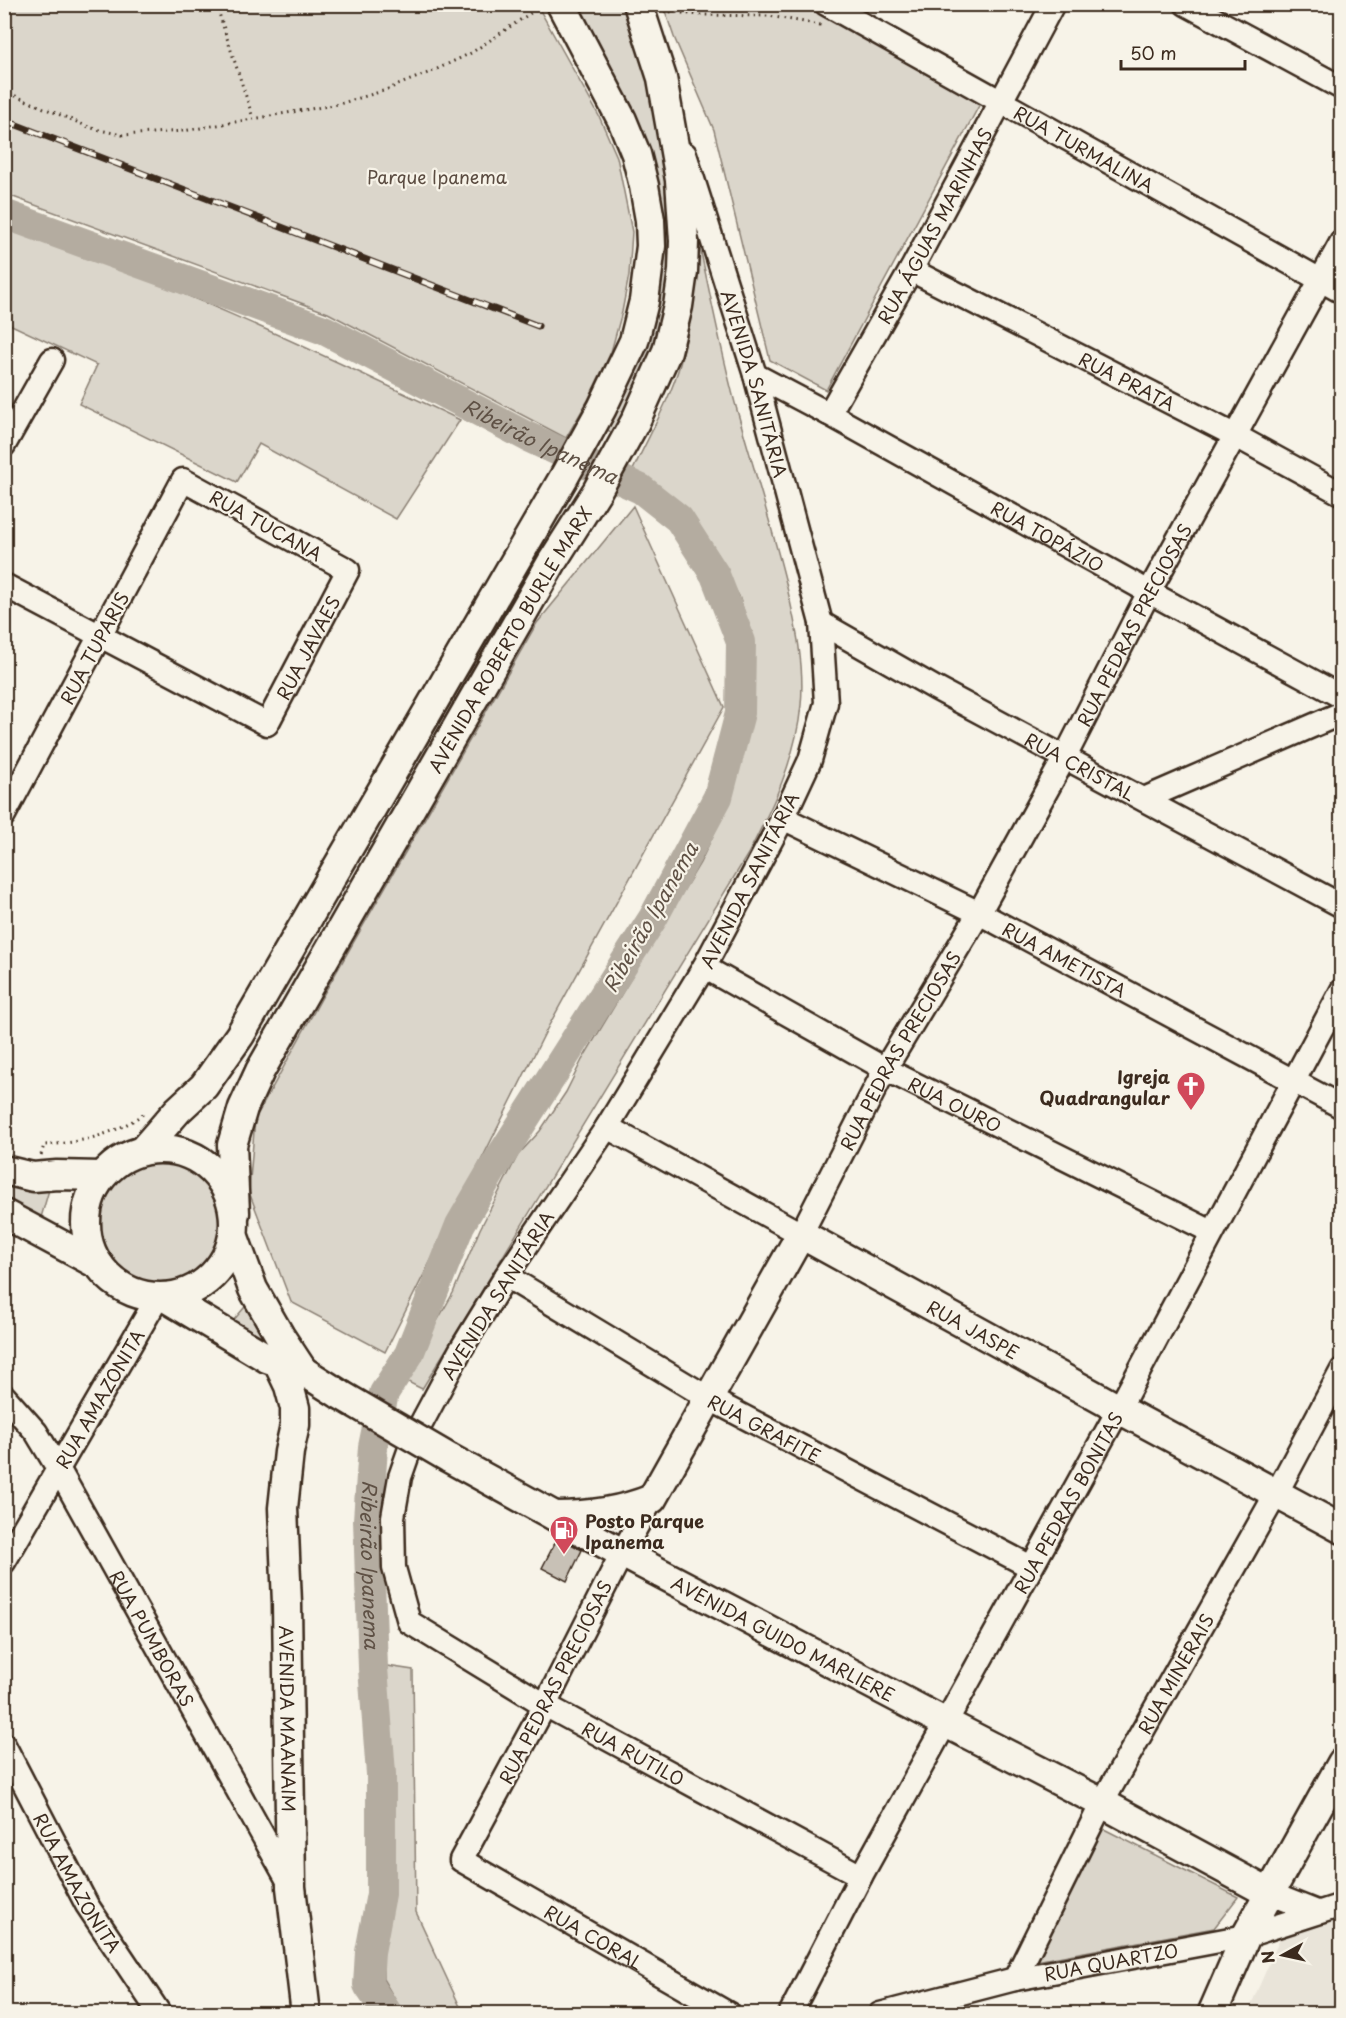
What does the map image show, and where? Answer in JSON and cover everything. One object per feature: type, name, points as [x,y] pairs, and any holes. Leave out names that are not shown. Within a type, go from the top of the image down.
[{"type":"main road","name":"AVENIDA ROBERTO BURLE MARX","points":[[144,1149],[178,1110],[204,1086],[240,1035],[602,408],[634,341],[644,301],[651,246],[650,220],[644,186],[636,154],[622,120],[561,4]]},
{"type":"main road","name":"AVENIDA ROBERTO BURLE MARX","points":[[234,1225],[232,1145],[243,1108],[260,1071],[552,562],[597,491],[635,422],[667,351],[678,306],[683,271],[684,217],[680,180],[662,78],[639,6]]},
{"type":"main road","points":[[144,1149],[175,1149],[203,1161],[224,1183],[234,1225],[228,1256],[202,1285],[184,1294],[161,1297],[140,1295],[124,1288],[110,1278],[99,1265],[89,1244],[86,1221],[90,1197],[101,1176],[120,1159],[144,1149]]},
{"type":"main road","points":[[4,1170],[33,1177],[101,1176]]},
{"type":"main road","points":[[4,1214],[99,1265]]},
{"type":"main road","name":"AVENIDA GUIDO MARLIERE","points":[[234,1225],[253,1289],[280,1336],[291,1367]]},
{"type":"main road","name":"RUA PEDRAS PRECIOSAS","points":[[652,1499],[801,1234]]},
{"type":"main road","name":"RUA JASPE","points":[[801,1234],[1341,1529]]},
{"type":"main road","name":"AVENIDA GUIDO MARLIERE","points":[[161,1297],[267,1358],[291,1367],[334,1390],[449,1458],[622,1553],[1102,1803],[1269,1893]]},
{"type":"main road","name":"AVENIDA MAANAIM","points":[[291,1367],[296,1425],[289,1452],[283,1508],[287,1603],[291,1887],[306,2013]]},
{"type":"main road","name":"AVENIDA MAANAIM","points":[[296,1425],[315,1398],[334,1390]]},
{"type":"main road","points":[[555,1516],[604,1513],[632,1507],[652,1499]]},
{"type":"main road","points":[[1212,2013],[1246,1936],[1341,1763]]},
{"type":"street","name":"RUA TURMALINA","points":[[826,4],[1341,292]]},
{"type":"street","name":"RUA ÁGUAS MARINHAS","points":[[829,414],[911,270],[1053,4]]},
{"type":"street","points":[[1186,4],[1341,88]]},
{"type":"street","name":"AVENIDA SANITÁRIA","points":[[409,1623],[394,1569],[393,1517],[400,1477],[414,1437],[440,1387],[506,1276],[607,1127],[704,967],[783,818],[810,760],[826,703],[821,623],[755,375],[662,78]]},
{"type":"street","name":"RUA PEDRAS PRECIOSAS","points":[[801,1234],[885,1070],[979,913],[1065,757],[1149,592],[1322,281],[1341,241]]},
{"type":"street","name":"RUA PRATA","points":[[911,270],[1236,436],[1341,494]]},
{"type":"street","points":[[4,445],[52,360]]},
{"type":"street","name":"RUA TOPÁZIO","points":[[755,375],[1341,697]]},
{"type":"street","name":"RUA TUCANA","points":[[183,480],[348,570]]},
{"type":"street","name":"RUA TUPARIS","points":[[4,815],[183,480]]},
{"type":"street","name":"RUA JAVAES","points":[[100,636],[267,724],[348,570]]},
{"type":"street","points":[[4,585],[100,636]]},
{"type":"street","name":"RUA CRISTAL","points":[[821,623],[935,688],[1341,906]]},
{"type":"street","points":[[1144,800],[1341,714]]},
{"type":"street","name":"RUA AMETISTA","points":[[783,818],[979,913],[1341,1107]]},
{"type":"street","name":"RUA OURO","points":[[704,967],[885,1070],[1212,1232]]},
{"type":"street","name":"RUA PEDRAS BONITAS","points":[[789,2013],[861,1876],[1119,1409],[1341,990]]},
{"type":"street","name":"RUA JASPE","points":[[607,1127],[801,1234]]},
{"type":"street","name":"RUA GRAFITE","points":[[506,1276],[710,1399],[1031,1567]]},
{"type":"street","name":"RUA AMAZONITA","points":[[4,1562],[161,1297]]},
{"type":"street","name":"RUA MINERAIS","points":[[1015,1979],[1102,1803],[1276,1494],[1341,1370]]},
{"type":"street","name":"RUA PUMBORAS","points":[[4,1396],[36,1432],[59,1470],[291,1887]]},
{"type":"street","name":"RUA PEDRAS PRECIOSAS","points":[[461,1860],[652,1499]]},
{"type":"street","name":"RUA RUTILO","points":[[409,1623],[545,1705],[861,1876]]},
{"type":"street","name":"RUA AMAZONITA","points":[[4,1745],[87,1905],[160,2013]]},
{"type":"street","name":"RUA CORAL","points":[[461,1860],[729,2013]]},
{"type":"street","points":[[1269,1893],[1317,1912]]},
{"type":"street","name":"RUA QUARTZO","points":[[880,2013],[1015,1979],[1246,1936],[1341,1905]]},
{"type":"path","points":[[216,4],[253,118]]},
{"type":"path","points":[[4,91],[91,128],[122,135],[183,131],[339,104],[393,87],[471,53],[542,4]]},
{"type":"path","points":[[600,4],[639,6],[699,15],[769,16],[831,26],[858,22]]},
{"type":"path","points":[[33,1177],[44,1145],[63,1144],[105,1135],[150,1110]]},
{"type":"shaded area","points":[[1341,1918],[1341,2013],[1247,2014],[1282,1934]]},
{"type":"green space","name":"Parque Ipanema","points":[[4,5],[537,5],[599,116],[617,157],[632,232],[629,275],[611,352],[587,402],[566,438],[328,313],[5,194]]},
{"type":"green space","points":[[573,5],[628,5],[658,112],[671,218],[670,271],[656,348],[617,435],[607,430],[645,345],[661,244]]},
{"type":"green space","points":[[663,5],[803,5],[982,100],[826,390],[770,360],[714,130],[674,37]]},
{"type":"green space","points":[[694,221],[729,380],[780,560],[796,628],[802,690],[794,744],[782,782],[748,854],[422,1389],[404,1380],[453,1293],[480,1229],[518,1155],[540,1131],[566,1092],[582,1060],[700,863],[719,823],[748,717],[753,666],[750,630],[739,596],[681,503],[633,470],[671,391],[685,346],[693,293]]},
{"type":"green space","points":[[5,228],[121,269],[236,316],[460,420],[396,519],[259,444],[237,482],[79,404],[97,365],[5,322]]},
{"type":"green space","points":[[633,506],[724,707],[547,1029],[385,1352],[291,1302],[249,1192],[255,1119],[321,999],[537,623]]},
{"type":"green space","points":[[157,1163],[181,1168],[202,1181],[215,1202],[220,1226],[215,1250],[202,1271],[181,1284],[157,1289],[133,1284],[112,1271],[99,1250],[94,1226],[99,1202],[112,1181],[133,1168]]},
{"type":"green space","points":[[4,1185],[49,1190],[40,1221],[5,1201]]},
{"type":"green space","points":[[250,1301],[289,1363],[226,1329]]},
{"type":"green space","points":[[387,1666],[413,1670],[416,1912],[463,2013],[403,2013],[383,1979]]},
{"type":"green space","points":[[1098,1826],[1238,1897],[1214,1928],[1036,1961]]},
{"type":"building","name":"Posto Parque Ipanema","points":[[558,1537],[582,1550],[567,1581],[542,1568]]},
{"type":"waterway","name":"Ribeirão Ipanema","points":[[4,214],[324,330],[528,437],[641,489],[679,519],[715,575],[741,642],[740,713],[718,797],[653,918],[492,1170],[460,1225],[409,1354],[384,1393],[373,1447],[368,1520],[373,1668],[381,1774],[381,1894],[370,1952],[368,1985],[388,2014]]},
{"type":"railway","points":[[4,120],[538,326]]},
{"type":"place","name":"Igreja Quadrangular","points":[[1191,1112]]},
{"type":"place","name":"Posto Parque Ipanema","points":[[564,1556]]}]
